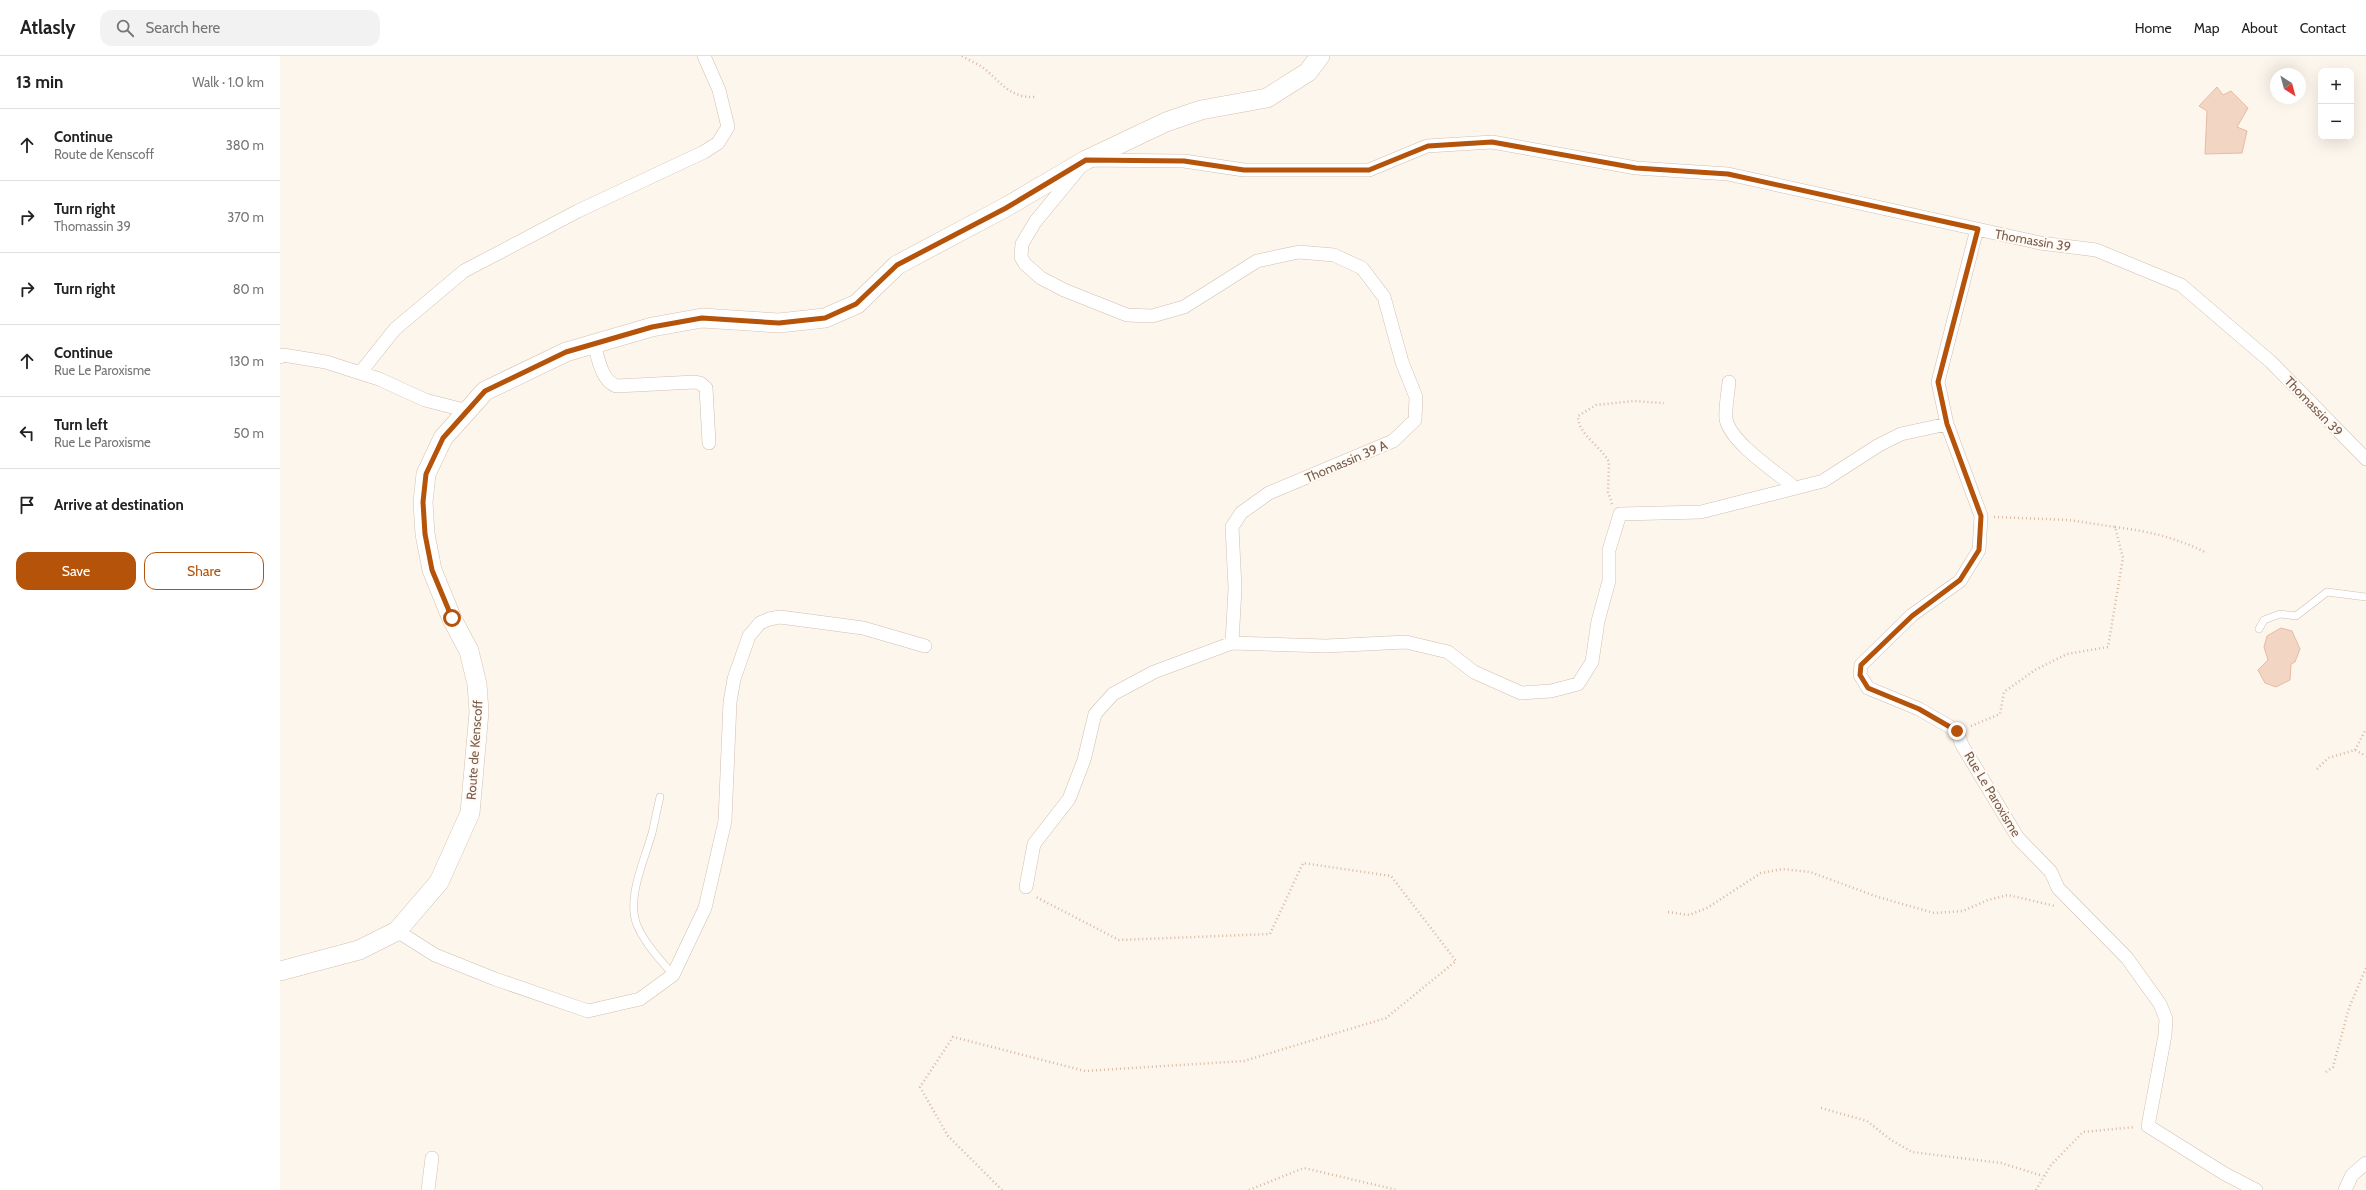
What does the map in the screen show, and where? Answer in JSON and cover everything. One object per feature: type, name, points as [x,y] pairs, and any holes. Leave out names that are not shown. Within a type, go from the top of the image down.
[{"type":"main road","name":"Route de Kenscoff","points":[[280,971],[359,950],[397,931],[439,882],[470,813],[479,712],[476,684],[469,651],[452,618],[432,570],[425,534],[423,502],[426,474],[443,438],[485,391],[566,352],[652,327],[702,318],[779,323],[825,318],[856,304],[897,265],[1006,208],[1086,160],[1166,122],[1201,110],[1267,98],[1308,72],[1320,56]]},
{"type":"street","points":[[360,373],[395,329],[464,271],[578,210],[704,152],[718,143],[728,127],[719,90],[704,56]]},
{"type":"street","name":"Thomassin 39","points":[[1086,160],[1184,161],[1244,170],[1369,170],[1428,146],[1492,142],[1636,168],[1728,174],[2040,243],[2096,250],[2181,285],[2271,362],[2366,460]]},
{"type":"street","name":"Thomassin 39 A","points":[[1086,160],[1035,222],[1022,244],[1022,257],[1025,264],[1041,278],[1064,290],[1127,315],[1152,316],[1184,306],[1257,261],[1299,252],[1334,255],[1362,268],[1384,297],[1402,362],[1416,397],[1415,420],[1392,441],[1269,493],[1241,513],[1232,527],[1235,588],[1232,643]]},
{"type":"street","points":[[1957,731],[1919,709],[1868,688],[1860,675],[1861,665],[1912,616],[1960,580],[1979,550],[1981,516],[1947,424],[1938,382],[1978,229]]},
{"type":"street","points":[[594,344],[605,377],[610,384],[616,386],[694,382],[700,383],[706,388],[709,443]]},
{"type":"street","points":[[280,356],[283,355],[326,362],[360,373],[425,400],[468,411]]},
{"type":"street","points":[[1729,382],[1726,419],[1731,430],[1742,444],[1794,487]]},
{"type":"street","points":[[1026,887],[1034,844],[1069,800],[1084,760],[1095,714],[1113,694],[1154,672],[1232,643],[1326,646],[1406,642],[1448,652],[1474,672],[1521,693],[1551,691],[1578,684],[1592,662],[1598,621],[1609,581],[1609,550],[1620,514],[1701,512],[1794,487],[1823,481],[1858,460],[1879,445],[1901,434],[1947,424]]},
{"type":"street","points":[[397,931],[442,957],[496,979],[588,1011],[640,999],[673,975],[705,908],[725,820],[730,702],[734,679],[749,636],[760,623],[769,619],[780,617],[863,628],[925,646]]},
{"type":"street","name":"Rue Le Paroxisme","points":[[1957,731],[1962,745],[2018,838],[2051,872],[2058,888],[2127,958],[2160,1004],[2166,1019],[2165,1035],[2148,1126]]},
{"type":"street","points":[[2148,1126],[2225,1174],[2256,1190]]},
{"type":"street","points":[[428,1190],[432,1158]]},
{"type":"street","points":[[2345,1190],[2352,1175],[2366,1163]]},
{"type":"lane","points":[[2259,629],[2264,620],[2280,614],[2296,616],[2327,592],[2366,597]]},
{"type":"lane","points":[[660,797],[652,832],[635,888],[636,924],[648,945],[673,975]]},
{"type":"path","points":[[962,56],[982,67],[1007,89],[1023,98],[1035,97]]},
{"type":"path","points":[[1620,514],[1610,502],[1609,462],[1584,432],[1578,422],[1578,416],[1596,405],[1634,401],[1664,403]]},
{"type":"path","points":[[1981,516],[2069,520],[2143,530],[2171,538],[2207,553]]},
{"type":"path","points":[[1957,731],[2000,714],[2004,692],[2035,670],[2067,654],[2108,646],[2123,558],[2115,527]]},
{"type":"path","points":[[2317,769],[2328,758],[2355,750],[2366,730]]},
{"type":"path","points":[[2355,750],[2366,756]]},
{"type":"path","points":[[1002,1190],[948,1136],[920,1087],[953,1037],[1085,1071],[1244,1061],[1386,1018],[1456,961],[1391,876],[1303,863],[1270,934],[1118,940],[1039,900],[1026,887]]},
{"type":"path","points":[[1668,912],[1689,915],[1708,908],[1761,873],[1782,869],[1810,872],[1878,897],[1934,913],[1962,911],[1988,900],[2008,895],[2081,910]]},
{"type":"path","points":[[2326,1072],[2333,1067],[2349,1008],[2366,968]]},
{"type":"path","points":[[1821,1108],[1867,1121],[1891,1140],[1912,1152],[2001,1163],[2043,1176]]},
{"type":"path","points":[[2036,1190],[2043,1176],[2062,1152],[2083,1132],[2148,1126]]},
{"type":"path","points":[[1249,1190],[1304,1168],[1397,1190]]},
{"type":"building","points":[[2217,87],[2223,95],[2231,91],[2248,108],[2237,127],[2247,131],[2242,153],[2205,154],[2207,111],[2199,106]]},
{"type":"building","points":[[2281,628],[2292,631],[2300,649],[2295,662],[2291,664],[2290,680],[2276,687],[2265,683],[2258,670],[2268,660],[2264,647],[2267,636]]},
{"type":"route","points":[[452,618],[432,570],[425,534],[423,502],[426,474],[443,438],[485,391],[517,374],[566,352],[652,327],[702,318],[779,323],[825,318],[856,304],[897,265],[930,246],[1006,208],[1086,160],[1184,161],[1244,170],[1369,170],[1428,146],[1492,142],[1636,168],[1728,174],[1978,229],[1960,292],[1938,382],[1947,424],[1981,516],[1979,550],[1960,580],[1912,616],[1861,665],[1860,675],[1868,688],[1919,709],[1957,731]]}]
